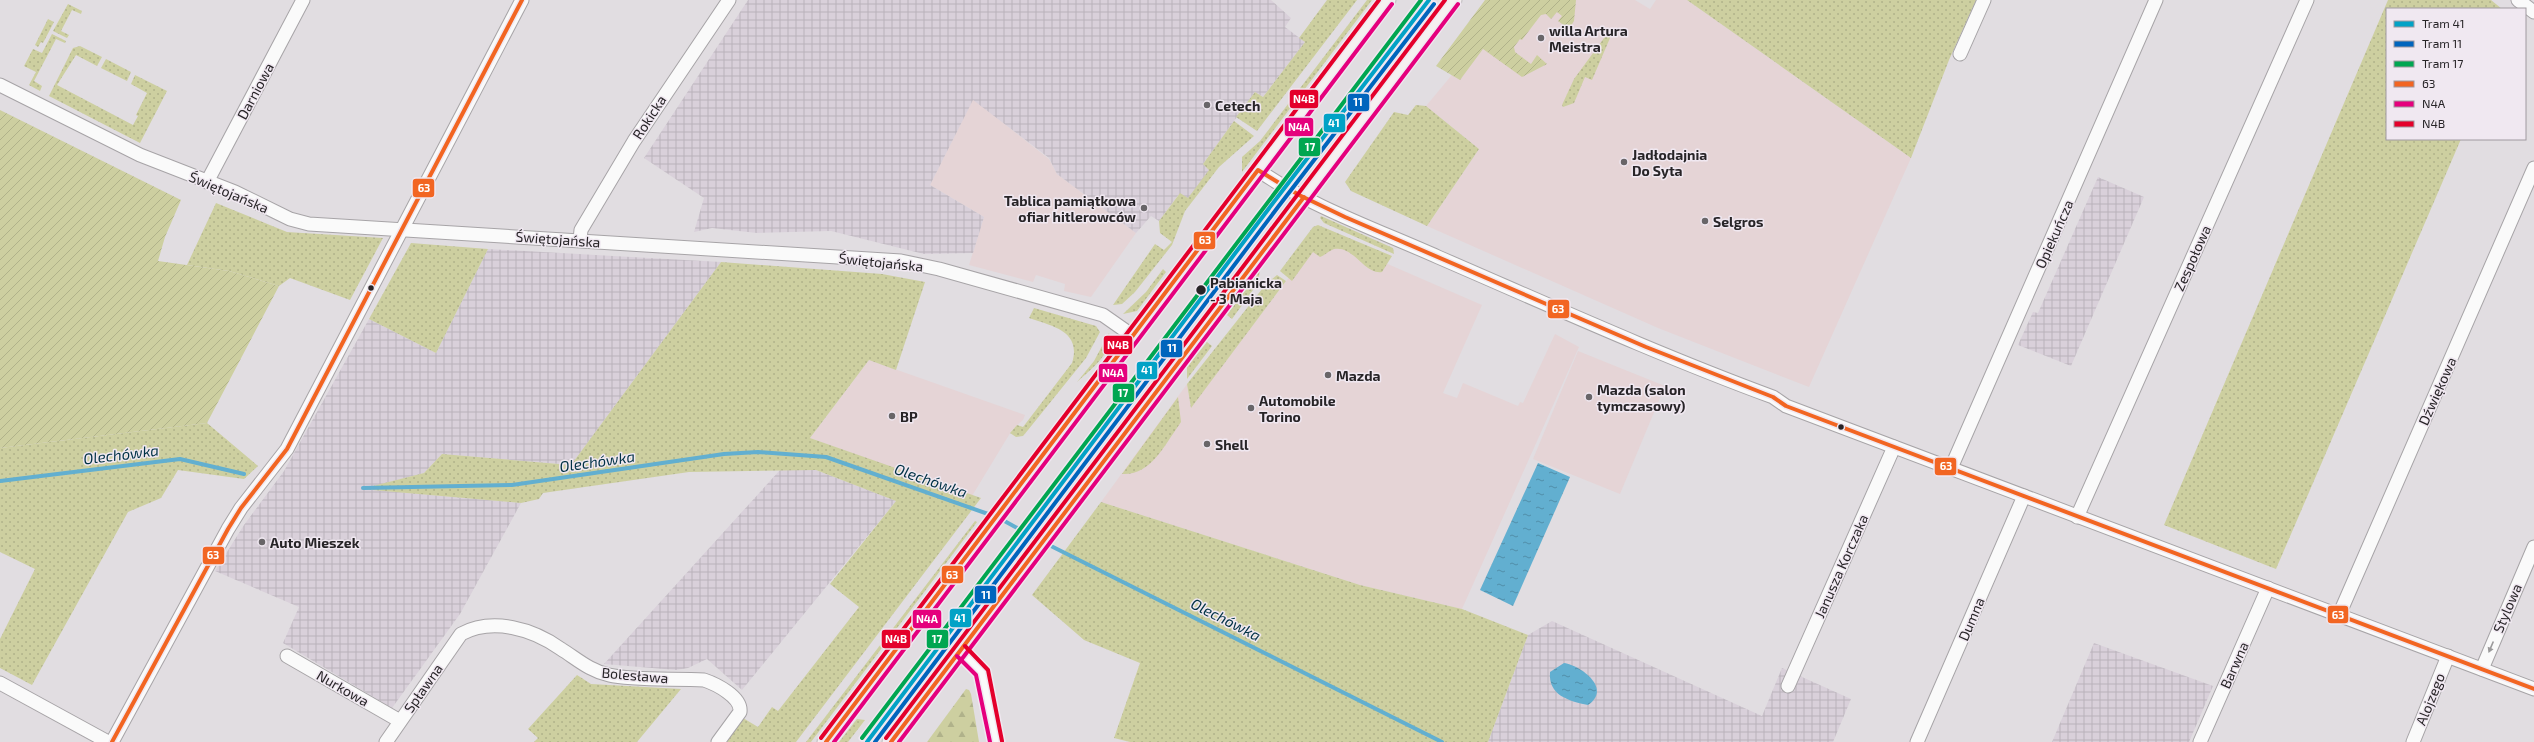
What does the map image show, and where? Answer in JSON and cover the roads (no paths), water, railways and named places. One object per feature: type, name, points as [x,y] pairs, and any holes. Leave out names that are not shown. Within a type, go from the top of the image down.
[{"type":"main road","points":[[826,742],[1387,0]]},
{"type":"main road","points":[[891,742],[1453,0]]},
{"type":"street","name":"Darniowa","points":[[207,182],[303,0]]},
{"type":"street","points":[[112,742],[228,529],[241,508],[287,449],[522,0]]},
{"type":"street","name":"Rokicka","points":[[580,240],[581,230],[625,155],[729,0]]},
{"type":"street","points":[[1960,54],[1984,0]]},
{"type":"street","name":"Opiekuńcza","points":[[1951,468],[2156,0]]},
{"type":"street","name":"Zespołowa","points":[[2077,517],[2307,0]]},
{"type":"street","points":[[2518,0],[2534,12]]},
{"type":"street","name":"Świętojańska","points":[[0,85],[140,155],[235,192],[298,222],[913,263],[1103,315],[1133,336]]},
{"type":"street","name":"Dźwiękowa","points":[[2339,615],[2534,168]]},
{"type":"street","points":[[1258,170],[1280,185],[1304,197],[1643,346],[1773,397],[1786,406],[2534,689]]},
{"type":"street","name":"Janusza Korczaka","points":[[1788,686],[1894,447]]},
{"type":"street","name":"Dumna","points":[[1917,742],[2024,496]]},
{"type":"street","name":"Stylowa","points":[[2482,669],[2534,547]]},
{"type":"street","name":"Barwna","points":[[2200,742],[2268,588]]},
{"type":"street","name":"Bolesława","points":[[461,634],[473,627],[491,625],[509,627],[541,636],[593,671],[611,676],[704,680],[714,683],[737,700],[741,706],[740,712],[718,742]]},
{"type":"street","name":"Spławna","points":[[386,742],[461,634]]},
{"type":"street","points":[[960,651],[976,664],[982,672],[996,742]]},
{"type":"street","name":"Nurkowa","points":[[287,656],[400,721]]},
{"type":"street","name":"Alojzego","points":[[2413,742],[2448,656]]},
{"type":"street","points":[[0,683],[108,742]]},
{"type":"water","points":[[1538,463],[1570,477],[1513,606],[1480,590]]},
{"type":"water","points":[[1564,663],[1586,673],[1596,685],[1597,692],[1595,699],[1588,705],[1561,696],[1552,686],[1550,672]]},
{"type":"waterway","name":"Olechówka","points":[[363,488],[512,485],[724,454],[758,452],[826,457],[991,515]]},
{"type":"waterway","name":"Olechówka","points":[[0,481],[180,459],[244,474]]},
{"type":"waterway","name":"Olechówka","points":[[999,518],[1039,540]]},
{"type":"waterway","name":"Olechówka","points":[[1047,544],[1442,742]]},
{"type":"tram line","name":"17","points":[[862,738],[1421,0]]},
{"type":"tram line","name":"41","points":[[867,742],[1273,203],[1429,0]]},
{"type":"tram line","name":"11","points":[[875,742],[1278,207],[1434,4]]},
{"type":"place","name":"willa Artura Meistra","points":[[1541,38]]},
{"type":"place","name":"Cetech","points":[[1207,105]]},
{"type":"place","name":"Jadłodajnia Do Syta","points":[[1624,162]]},
{"type":"place","name":"Tablica pamiątkowa ofiar hitlerowców","points":[[1144,208]]},
{"type":"place","name":"Selgros","points":[[1705,221]]},
{"type":"place","name":"Pabianicka - 3 Maja","points":[[1201,290]]},
{"type":"place","name":"Mazda","points":[[1328,375]]},
{"type":"place","name":"Mazda (salon tymczasowy)","points":[[1589,397]]},
{"type":"place","name":"Automobile Torino","points":[[1251,408]]},
{"type":"place","name":"BP","points":[[892,416]]},
{"type":"place","name":"Shell","points":[[1207,444]]},
{"type":"place","name":"Auto Mieszek","points":[[262,542]]}]
